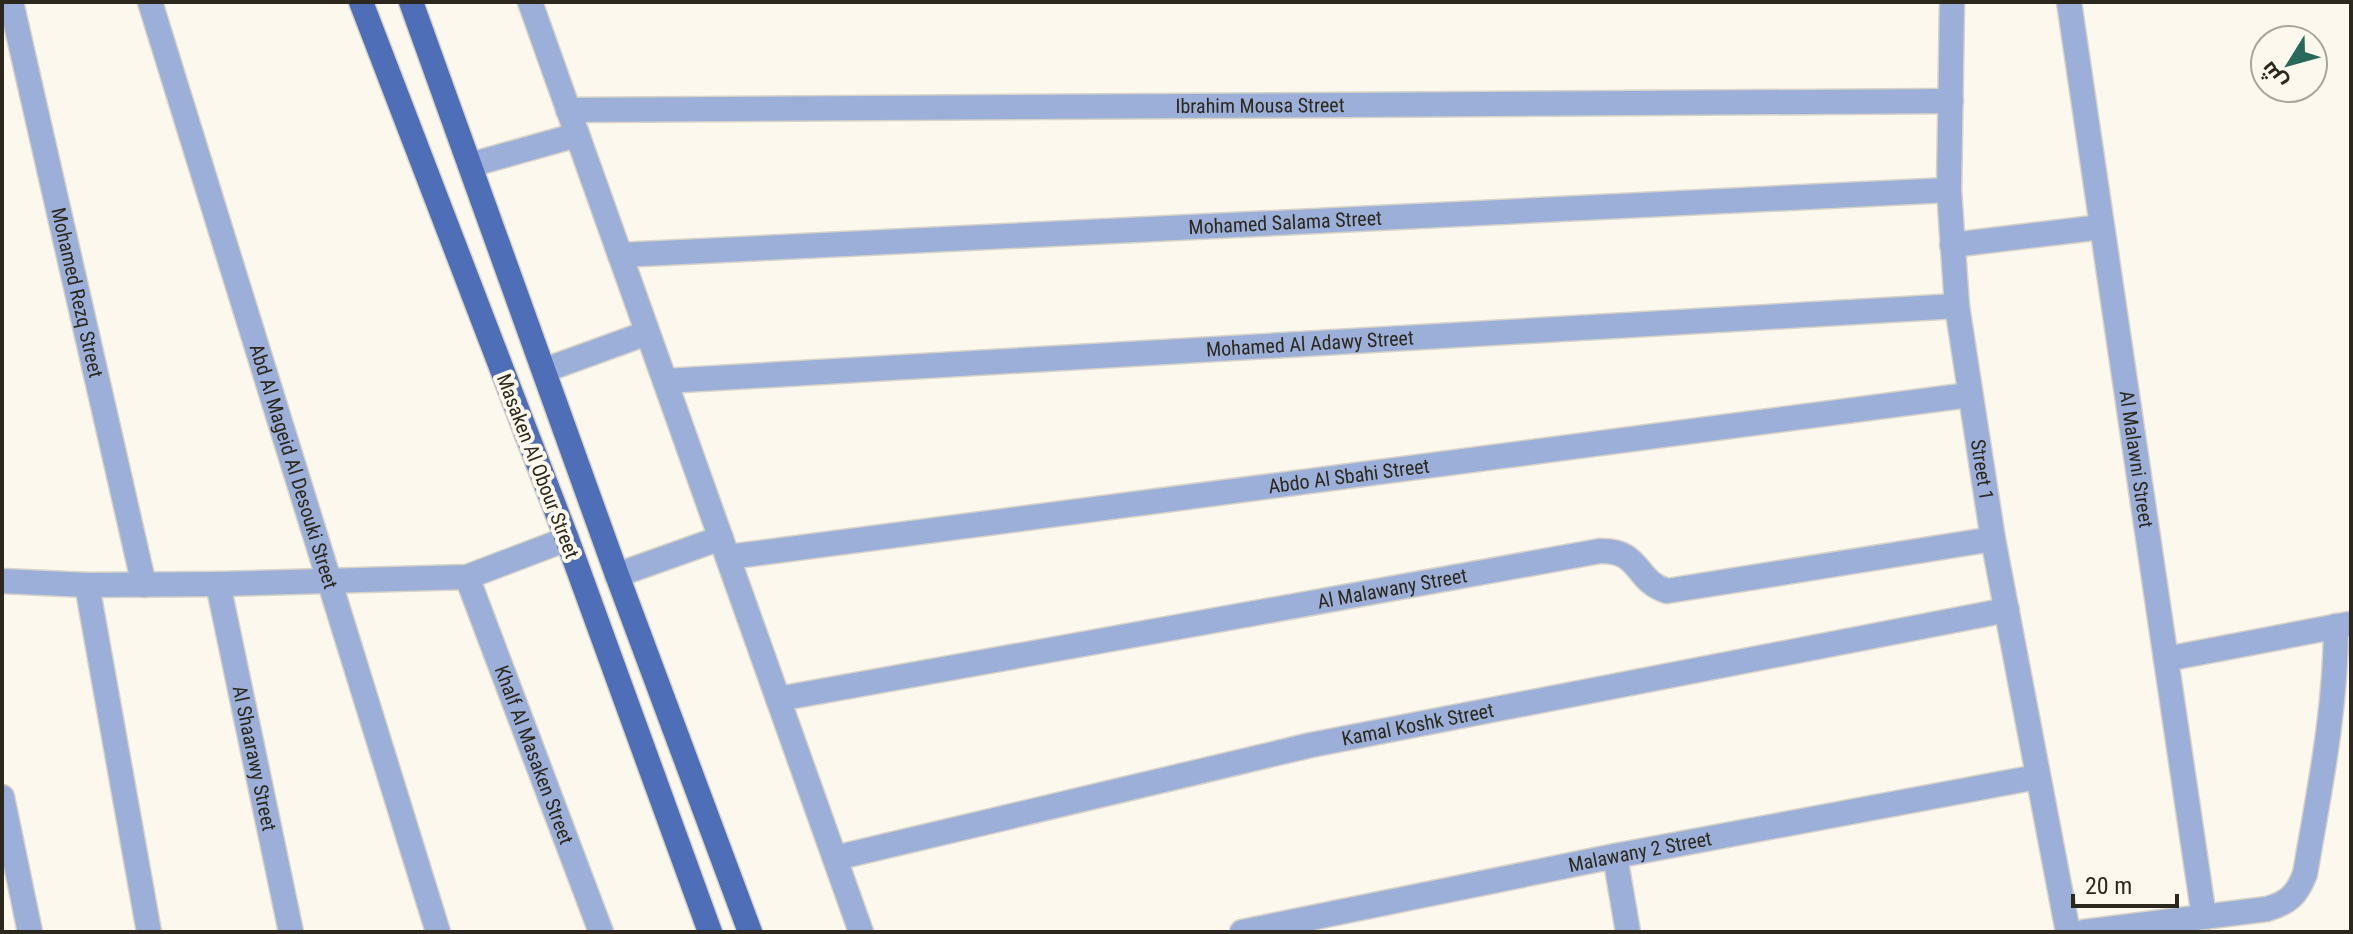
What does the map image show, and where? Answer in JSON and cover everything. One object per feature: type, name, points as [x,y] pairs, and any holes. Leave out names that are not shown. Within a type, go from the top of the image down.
[{"type":"main road","name":"Masaken Al Obour Street","points":[[361,2],[567,539],[710,932]]},
{"type":"main road","name":"Masaken Al Obour Street","points":[[411,2],[617,575],[750,932]]},
{"type":"street","name":"Mohamed Rezq Street","points":[[11,2],[144,585]]},
{"type":"street","name":"Abd Al Mageid Al Desouki Street","points":[[150,2],[438,932]]},
{"type":"street","points":[[530,2],[861,932]]},
{"type":"street","name":"Street 1","points":[[1952,2],[1949,190],[1957,306],[1993,539],[2068,932]]},
{"type":"street","name":"Al Malawni Street","points":[[2069,2],[2204,917]]},
{"type":"street","name":"Ibrahim Mousa Street","points":[[568,110],[1951,101]]},
{"type":"street","points":[[470,165],[577,135]]},
{"type":"street","name":"Mohamed Salama Street","points":[[620,255],[1949,190]]},
{"type":"street","points":[[1952,245],[2102,227]]},
{"type":"street","name":"Mohamed Al Adawy Street","points":[[665,381],[1957,306]]},
{"type":"street","points":[[545,370],[647,333]]},
{"type":"street","name":"Abdo Al Sbahi Street","points":[[617,575],[724,548],[1969,395]]},
{"type":"street","points":[[2,581],[144,585],[467,577],[567,539]]},
{"type":"street","name":"Al Malawany Street","points":[[778,699],[1600,551],[1615,550],[1627,555],[1650,583],[1667,591],[1993,539]]},
{"type":"street","name":"Khalf Al Masaken Street","points":[[467,577],[601,932]]},
{"type":"street","name":"Al Shaarawy Street","points":[[218,584],[291,932]]},
{"type":"street","points":[[87,585],[149,932]]},
{"type":"street","name":"Kamal Koshk Street","points":[[835,858],[1311,745],[2007,610]]},
{"type":"street","points":[[2084,932],[2267,909],[2285,904],[2298,892],[2305,874],[2331,725],[2344,624],[2166,659]]},
{"type":"street","name":"Malawany 2 Street","points":[[1242,932],[1615,856],[2037,777]]},
{"type":"street","points":[[2,797],[30,932]]},
{"type":"street","points":[[1615,856],[1628,932]]}]
